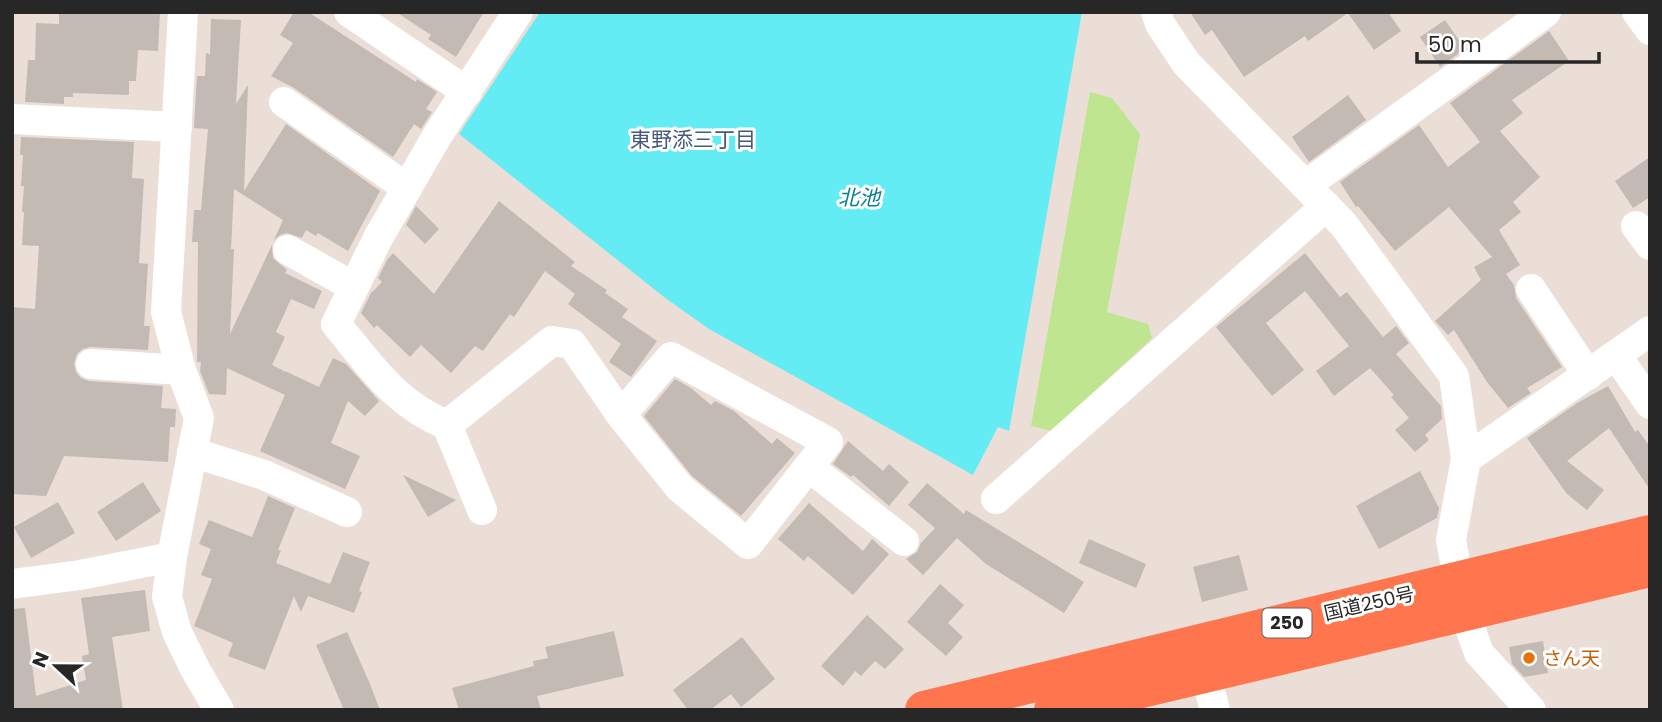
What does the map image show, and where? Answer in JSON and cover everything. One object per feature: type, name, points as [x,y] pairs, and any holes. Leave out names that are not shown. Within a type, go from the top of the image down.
[{"type":"highway","name":"国道250号","points":[[1053,710],[1205,673],[1462,596],[1650,534]]},
{"type":"highway","name":"国道250号","points":[[924,710],[1462,596],[1650,568]]},
{"type":"street","points":[[183,12],[166,312],[181,370],[199,418],[172,557],[167,597],[177,632],[219,710]]},
{"type":"street","points":[[482,510],[447,425],[428,417],[389,390],[336,324],[437,136],[518,12]]},
{"type":"street","points":[[996,499],[1316,196],[1546,12]]},
{"type":"street","points":[[1637,12],[1650,30]]},
{"type":"street","points":[[360,15],[467,92]]},
{"type":"street","points":[[1165,16],[1186,63],[1344,225],[1454,376],[1466,459],[1451,540],[1462,596],[1479,653],[1531,710]]},
{"type":"street","points":[[284,102],[407,188]]},
{"type":"street","points":[[12,119],[177,127]]},
{"type":"street","points":[[288,250],[354,287]]},
{"type":"street","points":[[1531,289],[1588,375]]},
{"type":"street","points":[[1466,459],[1650,331]]},
{"type":"street","points":[[447,425],[552,341],[572,344],[621,415],[680,488],[748,544],[828,442],[671,357],[621,415]]},
{"type":"street","points":[[1616,355],[1650,404]]},
{"type":"street","points":[[91,364],[181,370]]},
{"type":"street","points":[[192,452],[264,475],[347,512]]},
{"type":"street","points":[[809,467],[904,541]]},
{"type":"street","points":[[12,584],[80,575],[172,557]]},
{"type":"street","points":[[1205,673],[1215,710]]},
{"type":"green space","points":[[1090,92],[1112,98],[1140,134],[1107,312],[1148,324],[1152,338],[1052,431],[1031,426]]},
{"type":"water","name":"北池","points":[[540,12],[1082,12],[1009,431],[998,427],[973,475],[709,329],[664,297],[459,134]]},
{"type":"building","points":[[59,12],[160,12],[158,51],[138,50],[136,81],[129,81],[129,95],[73,93],[73,97],[64,97],[64,104],[25,102],[28,60],[35,60],[36,23],[59,24]]},
{"type":"building","points":[[294,12],[308,12],[416,82],[417,79],[437,92],[426,109],[432,112],[421,129],[414,124],[393,157],[294,88],[271,76],[293,43],[280,35]]},
{"type":"building","points":[[396,12],[484,12],[456,57],[428,39],[431,35]]},
{"type":"building","points":[[1190,12],[1388,12],[1401,31],[1374,50],[1348,13],[1308,41],[1305,36],[1244,77],[1212,30],[1205,35]]},
{"type":"building","points":[[211,19],[241,20],[236,104],[248,85],[244,191],[286,124],[380,191],[348,251],[318,233],[316,236],[306,230],[302,238],[287,233],[274,240],[283,220],[234,189],[230,334],[272,245],[273,258],[287,270],[285,273],[322,291],[314,309],[291,299],[276,332],[285,337],[272,365],[284,371],[283,373],[285,371],[319,387],[333,358],[346,364],[379,401],[365,416],[348,401],[331,443],[360,456],[345,489],[260,451],[285,395],[227,368],[226,395],[209,394],[200,371],[201,362],[197,362],[198,242],[192,242],[194,210],[201,210],[208,129],[194,126],[197,76],[205,76],[206,53],[210,54]]},
{"type":"building","points":[[1445,20],[1465,49],[1440,67],[1420,37]]},
{"type":"building","points":[[1549,31],[1569,61],[1512,100],[1523,113],[1500,131],[1540,177],[1513,202],[1521,212],[1499,230],[1520,265],[1506,274],[1514,285],[1516,298],[1562,367],[1527,388],[1531,393],[1508,408],[1487,382],[1454,330],[1448,335],[1435,321],[1481,280],[1474,267],[1492,257],[1449,207],[1395,251],[1358,206],[1356,207],[1340,182],[1419,125],[1448,167],[1480,142],[1450,103]]},
{"type":"building","points":[[1348,95],[1366,120],[1309,162],[1292,137]]},
{"type":"building","points":[[21,137],[134,142],[132,178],[144,179],[139,263],[148,264],[144,326],[150,326],[148,350],[91,347],[77,354],[74,364],[81,378],[89,381],[163,386],[161,408],[176,409],[175,427],[170,427],[168,462],[64,456],[46,496],[12,494],[12,307],[35,309],[39,246],[22,245],[24,186],[21,186]]},
{"type":"building","points":[[1650,157],[1650,197],[1633,208],[1615,181]]},
{"type":"building","points":[[499,201],[575,262],[571,266],[607,290],[605,293],[628,309],[622,317],[657,341],[631,377],[609,362],[621,344],[568,304],[575,294],[545,271],[514,317],[510,314],[483,351],[475,346],[451,373],[421,345],[410,357],[377,325],[374,328],[361,313],[371,293],[382,282],[378,278],[393,253],[434,294]]},
{"type":"building","points":[[416,206],[439,229],[425,244],[406,225]]},
{"type":"building","points":[[1305,253],[1340,297],[1347,292],[1383,337],[1396,326],[1409,343],[1396,354],[1441,406],[1442,419],[1425,435],[1429,440],[1415,452],[1395,430],[1409,418],[1391,397],[1394,395],[1370,368],[1334,396],[1316,371],[1349,346],[1305,291],[1266,323],[1304,370],[1272,396],[1216,327]]},
{"type":"building","points":[[675,379],[711,405],[715,401],[734,411],[772,444],[777,438],[795,453],[741,516],[692,476],[644,416]]},
{"type":"building","points":[[1608,386],[1635,432],[1638,430],[1650,447],[1650,490],[1609,428],[1567,461],[1604,490],[1587,510],[1567,494],[1527,438],[1577,403]]},
{"type":"building","points":[[848,441],[883,471],[889,464],[909,482],[889,506],[853,475],[851,477],[833,464]]},
{"type":"building","points":[[1420,471],[1439,508],[1437,518],[1379,549],[1356,506]]},
{"type":"building","points":[[403,475],[456,500],[428,517]]},
{"type":"building","points":[[143,482],[161,511],[116,541],[97,512]]},
{"type":"building","points":[[927,483],[964,514],[966,510],[1084,582],[1064,613],[986,564],[957,538],[923,575],[906,559],[917,552],[921,543],[935,528],[908,505]]},
{"type":"building","points":[[268,496],[295,508],[278,550],[281,550],[276,563],[330,584],[343,552],[370,562],[354,613],[308,596],[301,612],[294,596],[265,670],[228,656],[233,643],[194,626],[212,579],[201,575],[211,549],[199,544],[209,520],[252,537]]},
{"type":"building","points":[[58,502],[75,533],[31,558],[14,527]]},
{"type":"building","points":[[809,503],[863,551],[872,539],[889,554],[853,595],[808,556],[804,561],[778,539]]},
{"type":"building","points":[[1089,539],[1146,564],[1136,588],[1079,563]]},
{"type":"building","points":[[1239,555],[1248,590],[1202,602],[1193,567]]},
{"type":"building","points":[[940,584],[964,605],[948,623],[963,637],[946,656],[907,622]]},
{"type":"building","points":[[145,590],[150,631],[112,637],[123,710],[12,710],[12,609],[25,608],[36,696],[86,680],[82,656],[89,654],[81,598]]},
{"type":"building","points":[[867,615],[904,649],[885,669],[875,661],[861,676],[855,671],[843,686],[821,666]]},
{"type":"building","points":[[614,631],[624,676],[537,696],[541,710],[459,710],[452,688],[534,666],[533,661],[548,658],[545,647]]},
{"type":"building","points":[[347,632],[380,710],[344,710],[316,645]]},
{"type":"building","points":[[742,637],[775,679],[741,707],[731,694],[710,710],[688,710],[673,690]]},
{"type":"building","points":[[1543,641],[1548,673],[1524,677],[1512,664],[1509,647]]},
{"type":"place","name":"さん天","points":[[1529,658]]},
{"type":"district","name":"東野添三丁目","points":[[693,140]]}]
